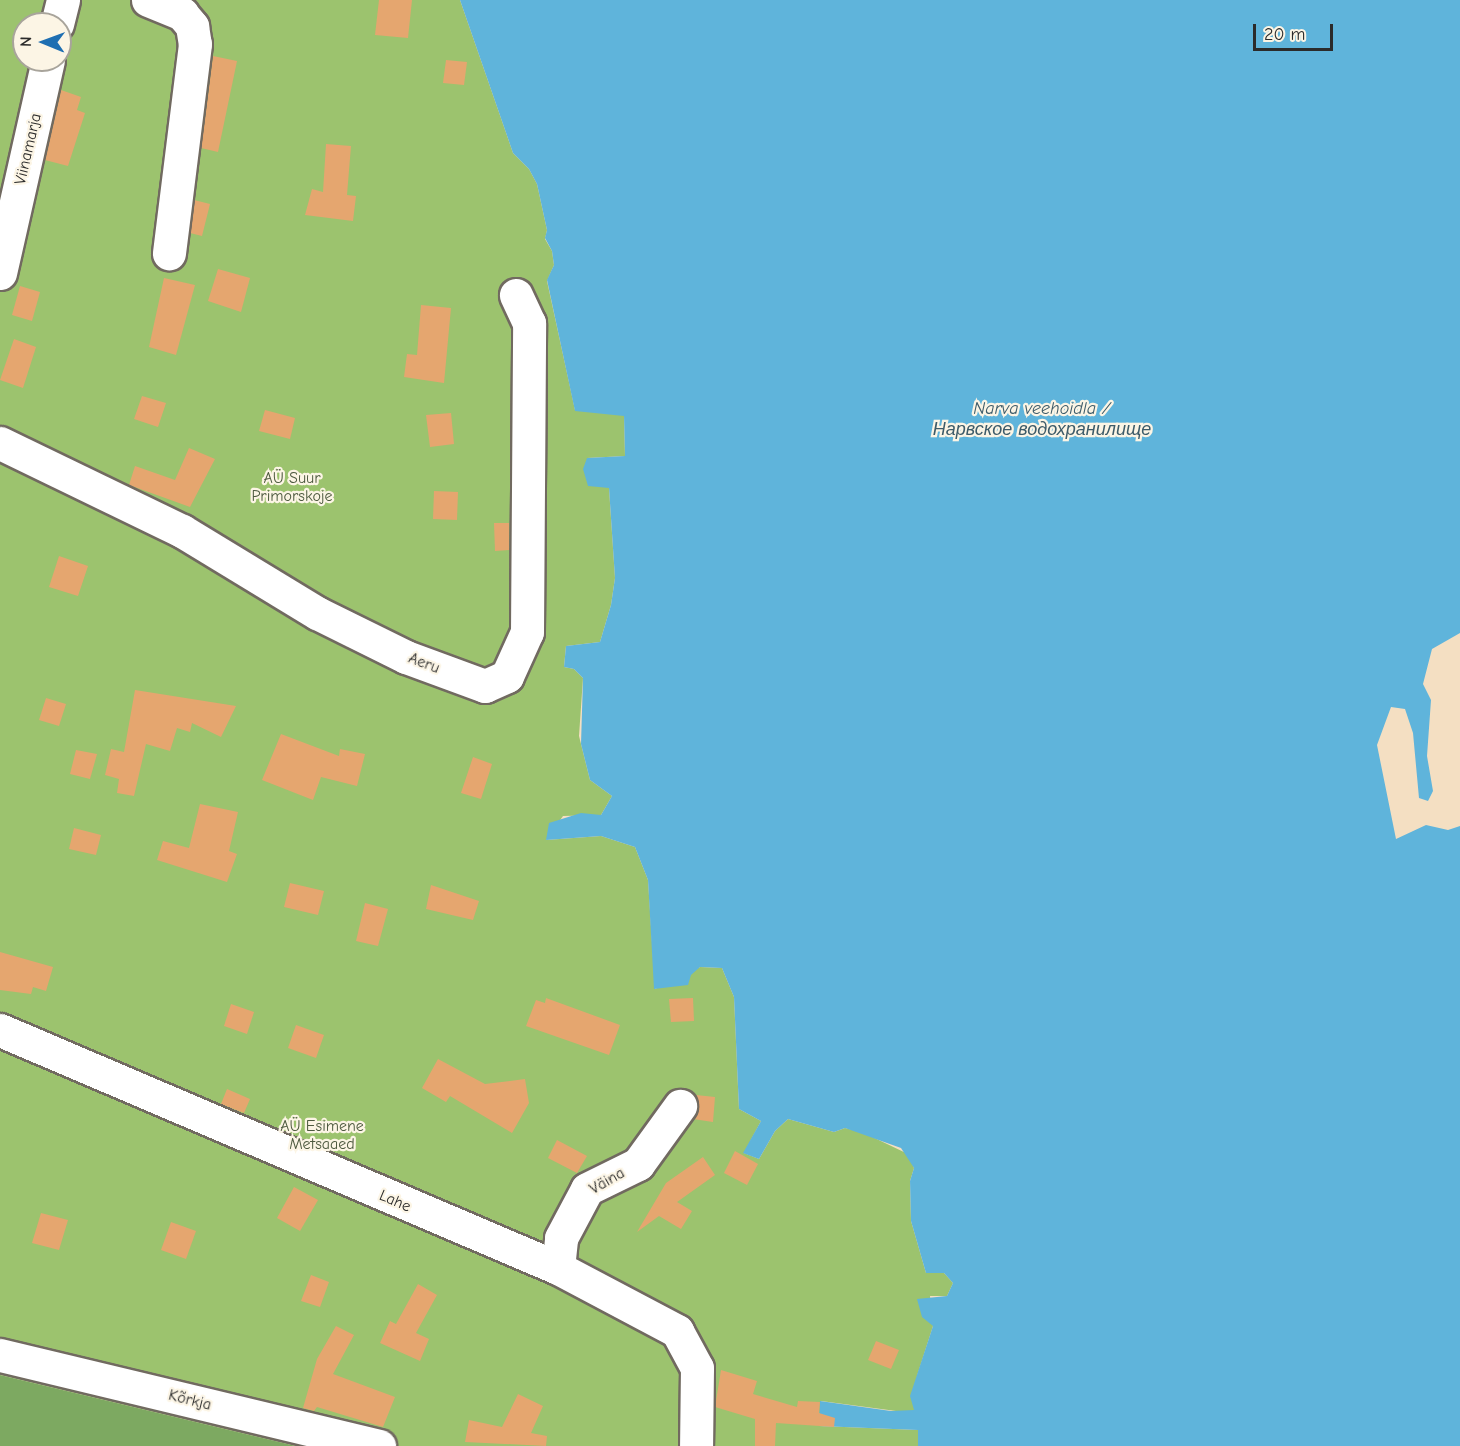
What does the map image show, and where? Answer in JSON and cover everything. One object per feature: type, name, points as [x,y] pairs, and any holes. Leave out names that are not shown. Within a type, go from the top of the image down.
[{"type":"street","points":[[148,0],[182,14],[192,26],[195,44],[169,253]]},
{"type":"street","name":"Viinamarja","points":[[0,273],[45,72]]},
{"type":"street","name":"Aeru","points":[[0,443],[183,531],[317,613],[406,657],[485,686],[507,676],[527,632],[529,323],[516,295]]},
{"type":"street","name":"Lahe","points":[[0,1030],[558,1268],[677,1331],[697,1368],[696,1446]]},
{"type":"street","name":"Väina","points":[[558,1268],[561,1238],[587,1189],[638,1164],[680,1106]]},
{"type":"street","name":"Kõrkja","points":[[0,1355],[379,1446]]},
{"type":"green space","points":[[0,0],[460,0],[513,153],[529,169],[537,184],[547,230],[545,239],[552,251],[554,265],[547,281],[575,410],[624,415],[625,456],[587,458],[609,488],[615,578],[611,605],[600,642],[566,646],[564,667],[574,669],[583,678],[579,736],[590,780],[612,796],[601,815],[563,816],[546,840],[601,836],[635,847],[648,880],[655,989],[700,967],[722,968],[734,997],[739,1109],[761,1121],[744,1153],[759,1159],[775,1131],[788,1119],[834,1132],[845,1128],[864,1133],[908,1154],[914,1168],[910,1181],[911,1221],[926,1273],[944,1273],[953,1283],[947,1296],[930,1296],[933,1326],[917,1376],[914,1410],[911,1413],[821,1401],[819,1426],[918,1430],[918,1446],[296,1446],[0,1375]]},
{"type":"green space","points":[[0,1375],[296,1446],[0,1446]]},
{"type":"water","name":"Narva veehoidla / Нарвское водохранилище","points":[[460,0],[1460,0],[1460,633],[1432,649],[1423,684],[1431,700],[1427,756],[1433,791],[1428,801],[1419,798],[1413,733],[1405,709],[1391,707],[1377,745],[1396,839],[1426,825],[1448,830],[1460,826],[1460,1446],[918,1446],[918,1430],[819,1426],[820,1401],[891,1411],[914,1410],[910,1396],[933,1326],[922,1317],[917,1299],[947,1296],[953,1283],[944,1273],[926,1273],[911,1221],[910,1181],[914,1168],[901,1148],[845,1128],[834,1132],[788,1119],[775,1131],[759,1159],[743,1153],[761,1121],[739,1109],[734,997],[722,968],[700,967],[691,975],[688,985],[654,989],[648,880],[635,847],[601,836],[546,840],[549,823],[581,813],[601,815],[612,796],[590,780],[581,744],[583,678],[574,669],[564,667],[566,646],[600,642],[611,605],[615,578],[609,488],[588,486],[583,469],[587,458],[625,456],[624,416],[575,411],[547,280],[554,265],[552,251],[545,238],[547,230],[537,184],[529,169],[513,153]]},
{"type":"building","points":[[379,0],[412,0],[408,38],[375,35]]},
{"type":"building","points":[[213,56],[237,61],[218,152],[201,148]]},
{"type":"building","points":[[446,60],[467,62],[464,85],[443,83]]},
{"type":"building","points":[[61,90],[81,97],[77,110],[85,113],[68,166],[45,160]]},
{"type":"building","points":[[326,144],[351,146],[347,195],[356,196],[353,221],[305,215],[312,189],[323,192]]},
{"type":"building","points":[[194,200],[210,204],[202,236],[190,233]]},
{"type":"building","points":[[218,269],[250,278],[241,312],[208,301]]},
{"type":"building","points":[[164,278],[195,285],[176,355],[149,347]]},
{"type":"building","points":[[20,286],[40,292],[32,321],[12,315]]},
{"type":"building","points":[[421,305],[451,308],[444,383],[404,377],[407,354],[417,355]]},
{"type":"building","points":[[14,339],[36,347],[23,388],[0,380]]},
{"type":"building","points":[[142,396],[166,403],[158,427],[134,419]]},
{"type":"building","points":[[265,410],[295,418],[290,439],[259,431]]},
{"type":"building","points":[[451,413],[454,444],[430,447],[426,415]]},
{"type":"building","points":[[189,448],[215,459],[190,507],[129,485],[135,466],[175,480]]},
{"type":"building","points":[[434,491],[458,492],[457,520],[433,519]]},
{"type":"building","points":[[494,523],[509,523],[509,550],[495,551]]},
{"type":"building","points":[[59,556],[88,566],[78,596],[49,587]]},
{"type":"building","points":[[135,690],[236,706],[221,737],[192,723],[190,732],[177,728],[170,751],[146,744],[134,796],[117,793],[119,779],[105,775],[111,749],[124,752]]},
{"type":"building","points":[[46,698],[66,704],[59,726],[39,720]]},
{"type":"building","points":[[281,734],[339,756],[340,749],[365,754],[357,786],[321,777],[313,800],[262,780]]},
{"type":"building","points":[[76,750],[97,754],[90,779],[70,774]]},
{"type":"building","points":[[473,757],[492,764],[481,799],[461,793]]},
{"type":"building","points":[[200,804],[238,812],[229,851],[237,854],[227,882],[157,860],[163,841],[189,848]]},
{"type":"building","points":[[74,828],[101,835],[96,855],[69,849]]},
{"type":"building","points":[[290,883],[324,891],[318,915],[284,907]]},
{"type":"building","points":[[431,885],[479,901],[473,920],[426,909]]},
{"type":"building","points":[[365,903],[388,909],[378,946],[356,941]]},
{"type":"building","points":[[0,952],[53,967],[46,991],[33,987],[31,994],[0,990]]},
{"type":"building","points":[[546,998],[620,1025],[609,1055],[526,1026],[536,1000],[545,1003]]},
{"type":"building","points":[[693,998],[694,1021],[671,1022],[669,999]]},
{"type":"building","points":[[231,1004],[254,1012],[247,1034],[224,1026]]},
{"type":"building","points":[[296,1025],[324,1035],[316,1058],[288,1048]]},
{"type":"building","points":[[438,1059],[485,1084],[525,1079],[529,1103],[512,1133],[450,1096],[446,1102],[422,1088]]},
{"type":"building","points":[[227,1089],[250,1099],[244,1113],[221,1104]]},
{"type":"building","points":[[696,1095],[715,1097],[713,1122],[693,1119],[699,1108]]},
{"type":"building","points":[[557,1140],[587,1156],[577,1173],[548,1158]]},
{"type":"building","points":[[735,1151],[758,1164],[747,1185],[724,1173]]},
{"type":"building","points":[[703,1157],[715,1175],[677,1202],[692,1211],[681,1229],[659,1216],[637,1232],[666,1183]]},
{"type":"building","points":[[294,1187],[318,1200],[300,1231],[277,1218]]},
{"type":"building","points":[[41,1213],[68,1220],[59,1250],[32,1243]]},
{"type":"building","points":[[171,1222],[196,1231],[186,1259],[161,1250]]},
{"type":"building","points":[[311,1275],[329,1282],[320,1307],[301,1301]]},
{"type":"building","points":[[418,1284],[437,1295],[416,1333],[429,1339],[420,1361],[380,1343],[390,1321],[396,1324]]},
{"type":"building","points":[[336,1326],[354,1335],[333,1374],[395,1397],[383,1427],[317,1407],[314,1411],[303,1408],[317,1359]]},
{"type":"building","points":[[876,1341],[899,1350],[891,1369],[868,1360]]},
{"type":"building","points":[[721,1370],[757,1381],[753,1394],[797,1407],[798,1401],[820,1402],[819,1413],[835,1418],[834,1427],[776,1423],[775,1446],[755,1446],[755,1419],[715,1407]]},
{"type":"building","points":[[518,1394],[543,1406],[531,1433],[547,1436],[546,1446],[465,1442],[469,1420],[502,1427]]},
{"type":"park label","name":"AÜ Suur Primorskoje","points":[[292,487]]},
{"type":"park label","name":"AÜ Esimene Metsaaed","points":[[322,1135]]}]
